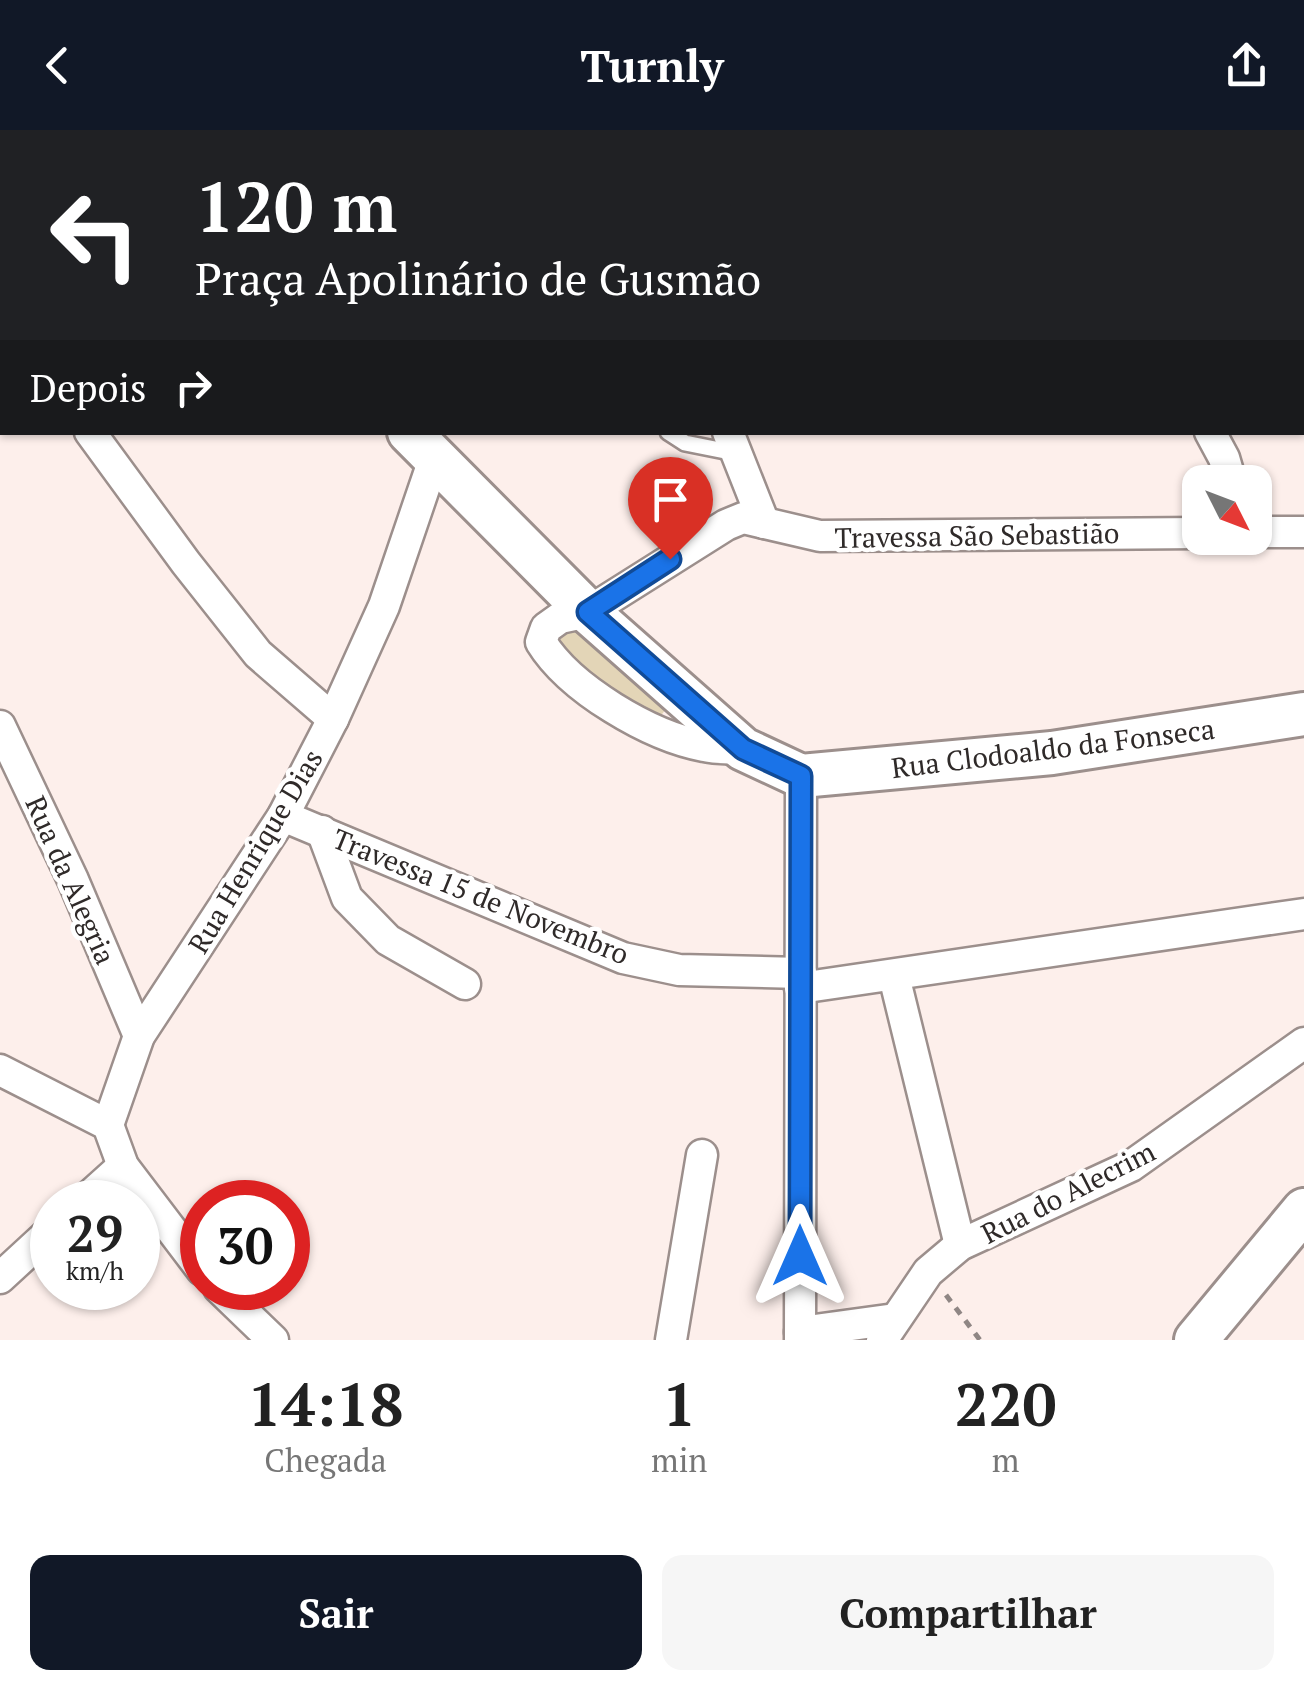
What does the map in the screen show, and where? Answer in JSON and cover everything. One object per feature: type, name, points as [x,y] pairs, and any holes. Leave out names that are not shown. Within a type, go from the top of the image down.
[{"type":"street","points":[[92,435],[258,654],[333,719]]},
{"type":"street","points":[[1212,435],[1226,465]]},
{"type":"street","points":[[733,443],[764,523]]},
{"type":"street","points":[[421,446],[588,612],[743,749],[801,776],[800,1336]]},
{"type":"street","name":"Rua Henrique Dias","points":[[108,1124],[139,1036],[283,816],[333,719],[384,606],[421,446]]},
{"type":"street","name":"Travessa São Sebastião","points":[[743,749],[703,746],[636,722],[595,694],[550,655],[541,642],[546,628],[560,618],[588,612],[726,524],[743,518],[820,536],[1182,533]]},
{"type":"street","points":[[1272,532],[1304,532]]},
{"type":"street","name":"Rua Clodoaldo da Fonseca","points":[[801,776],[1052,753],[1304,714]]},
{"type":"street","name":"Rua da Alegria","points":[[0,726],[74,880],[139,1036]]},
{"type":"street","name":"Travessa 15 de Novembro","points":[[283,816],[623,958],[678,970],[801,980],[894,976],[1304,914]]},
{"type":"street","points":[[322,831],[347,898],[388,940],[465,984]]},
{"type":"street","points":[[894,976],[960,1246]]},
{"type":"street","name":"Rua do Alecrim","points":[[800,1336],[889,1330],[928,1272],[960,1246],[1131,1166],[1304,1044]]},
{"type":"street","points":[[0,1070],[108,1124],[123,1166],[180,1241]]},
{"type":"street","points":[[671,1340],[702,1155]]},
{"type":"street","points":[[107,1180],[123,1166]]},
{"type":"street","points":[[1196,1340],[1304,1211]]},
{"type":"street","points":[[0,1278],[30,1250]]},
{"type":"street","points":[[242,1310],[273,1340]]},
{"type":"lane","points":[[673,435],[685,443],[733,443]]},
{"type":"path","points":[[928,1272],[980,1340]]},
{"type":"shaded area","points":[[575,621],[670,704],[655,723],[551,646]]},
{"type":"route","points":[[670,559],[588,612],[743,749],[801,776],[800,1256]]}]
